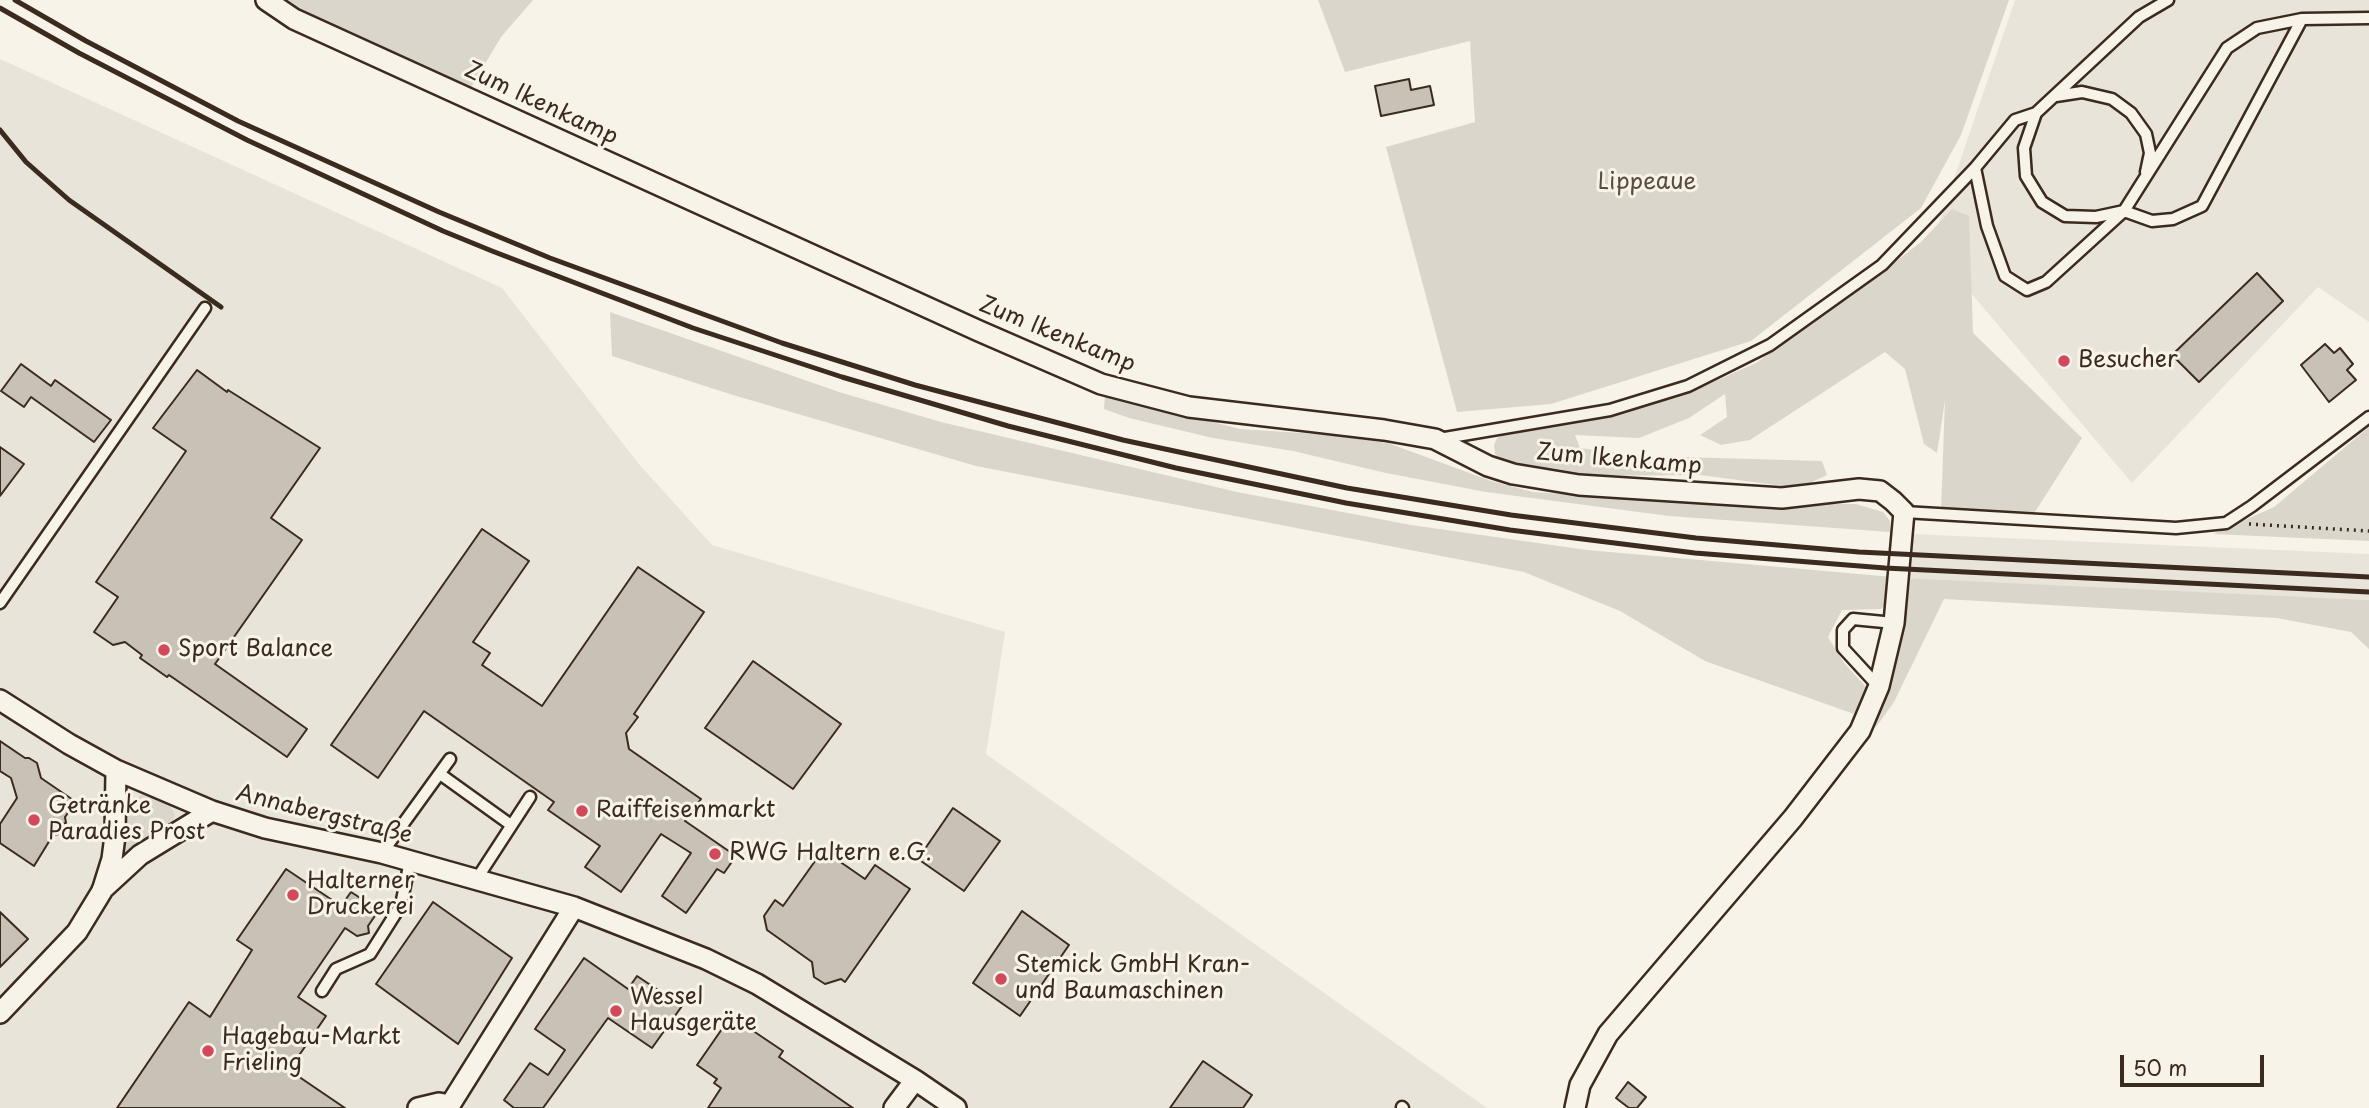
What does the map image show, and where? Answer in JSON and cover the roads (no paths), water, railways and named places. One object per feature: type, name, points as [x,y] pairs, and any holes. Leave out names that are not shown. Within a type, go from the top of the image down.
[{"type":"street","name":"Zum Ikenkamp","points":[[266,0],[294,19],[1101,384],[1189,407],[1384,430],[1435,439],[1488,466],[1513,474],[1580,485],[1782,498],[1859,489],[1880,491],[1902,522]]},
{"type":"street","points":[[1576,1108],[1580,1085],[1608,1034],[1793,818],[1860,732],[1879,686],[1894,623],[1902,522]]},
{"type":"street","name":"Annabergstraße","points":[[0,700],[50,733],[116,770],[212,811],[265,828],[382,853],[574,907],[706,959],[757,984],[956,1108]]},
{"type":"street","points":[[0,1013],[77,932],[102,891],[112,859],[115,836],[116,770]]},
{"type":"street","points":[[102,891],[140,855],[212,811]]},
{"type":"street","points":[[418,1108],[439,1103],[451,1106],[574,907]]},
{"type":"street","points":[[894,1108],[915,1080]]},
{"type":"lane","points":[[1435,439],[1610,410],[1688,386],[1770,345],[1882,265],[1975,168],[2015,120],[2036,113],[2139,17],[2168,0]]},
{"type":"lane","points":[[1975,168],[1987,226],[2005,276],[2027,290],[2046,282],[2124,211],[2227,48],[2257,28],[2302,19],[2369,19]]},
{"type":"lane","points":[[2036,113],[2024,148],[2026,176],[2042,202],[2066,216],[2096,217],[2124,211],[2152,222],[2173,219],[2202,206],[2302,19]]},
{"type":"lane","points":[[2055,96],[2082,92],[2112,99],[2131,113],[2146,134],[2150,153],[2144,180]]},
{"type":"lane","points":[[0,603],[205,308]]},
{"type":"lane","points":[[1902,522],[2176,528],[2226,523],[2369,417]]},
{"type":"lane","points":[[1879,686],[1843,648],[1843,630],[1853,619],[1894,623]]},
{"type":"lane","points":[[382,853],[450,759]]},
{"type":"lane","points":[[440,774],[511,825]]},
{"type":"lane","points":[[476,880],[530,797]]},
{"type":"lane","points":[[322,991],[336,969],[370,954],[401,905],[411,861]]},
{"type":"railway","points":[[15,0],[86,41],[238,121],[439,212],[550,258],[782,343],[915,385],[1123,440],[1347,488],[1511,515],[1696,538],[1859,552],[2369,577]]},
{"type":"railway","points":[[0,8],[79,53],[247,140],[492,251],[693,328],[842,377],[1008,426],[1176,468],[1346,503],[1510,530],[1695,553],[1885,568],[2369,592]]},
{"type":"railway","points":[[0,130],[26,162],[69,200],[221,307]]},
{"type":"place","name":"Besucher","points":[[2064,361]]},
{"type":"place","name":"Sport Balance","points":[[164,650]]},
{"type":"place","name":"Raiffeisenmarkt","points":[[582,811]]},
{"type":"place","name":"Getränke Paradies Prost","points":[[34,820]]},
{"type":"place","name":"RWG Haltern e.G.","points":[[715,854]]},
{"type":"place","name":"Halterner Druckerei","points":[[293,895]]},
{"type":"place","name":"Stemick GmbH Kran- und Baumaschinen","points":[[1001,979]]},
{"type":"place","name":"Wessel Hausgeräte","points":[[616,1011]]},
{"type":"place","name":"Hagebau-Markt Frieling","points":[[208,1051]]},
{"type":"park label","name":"Lippeaue","points":[[1647,183]]}]
